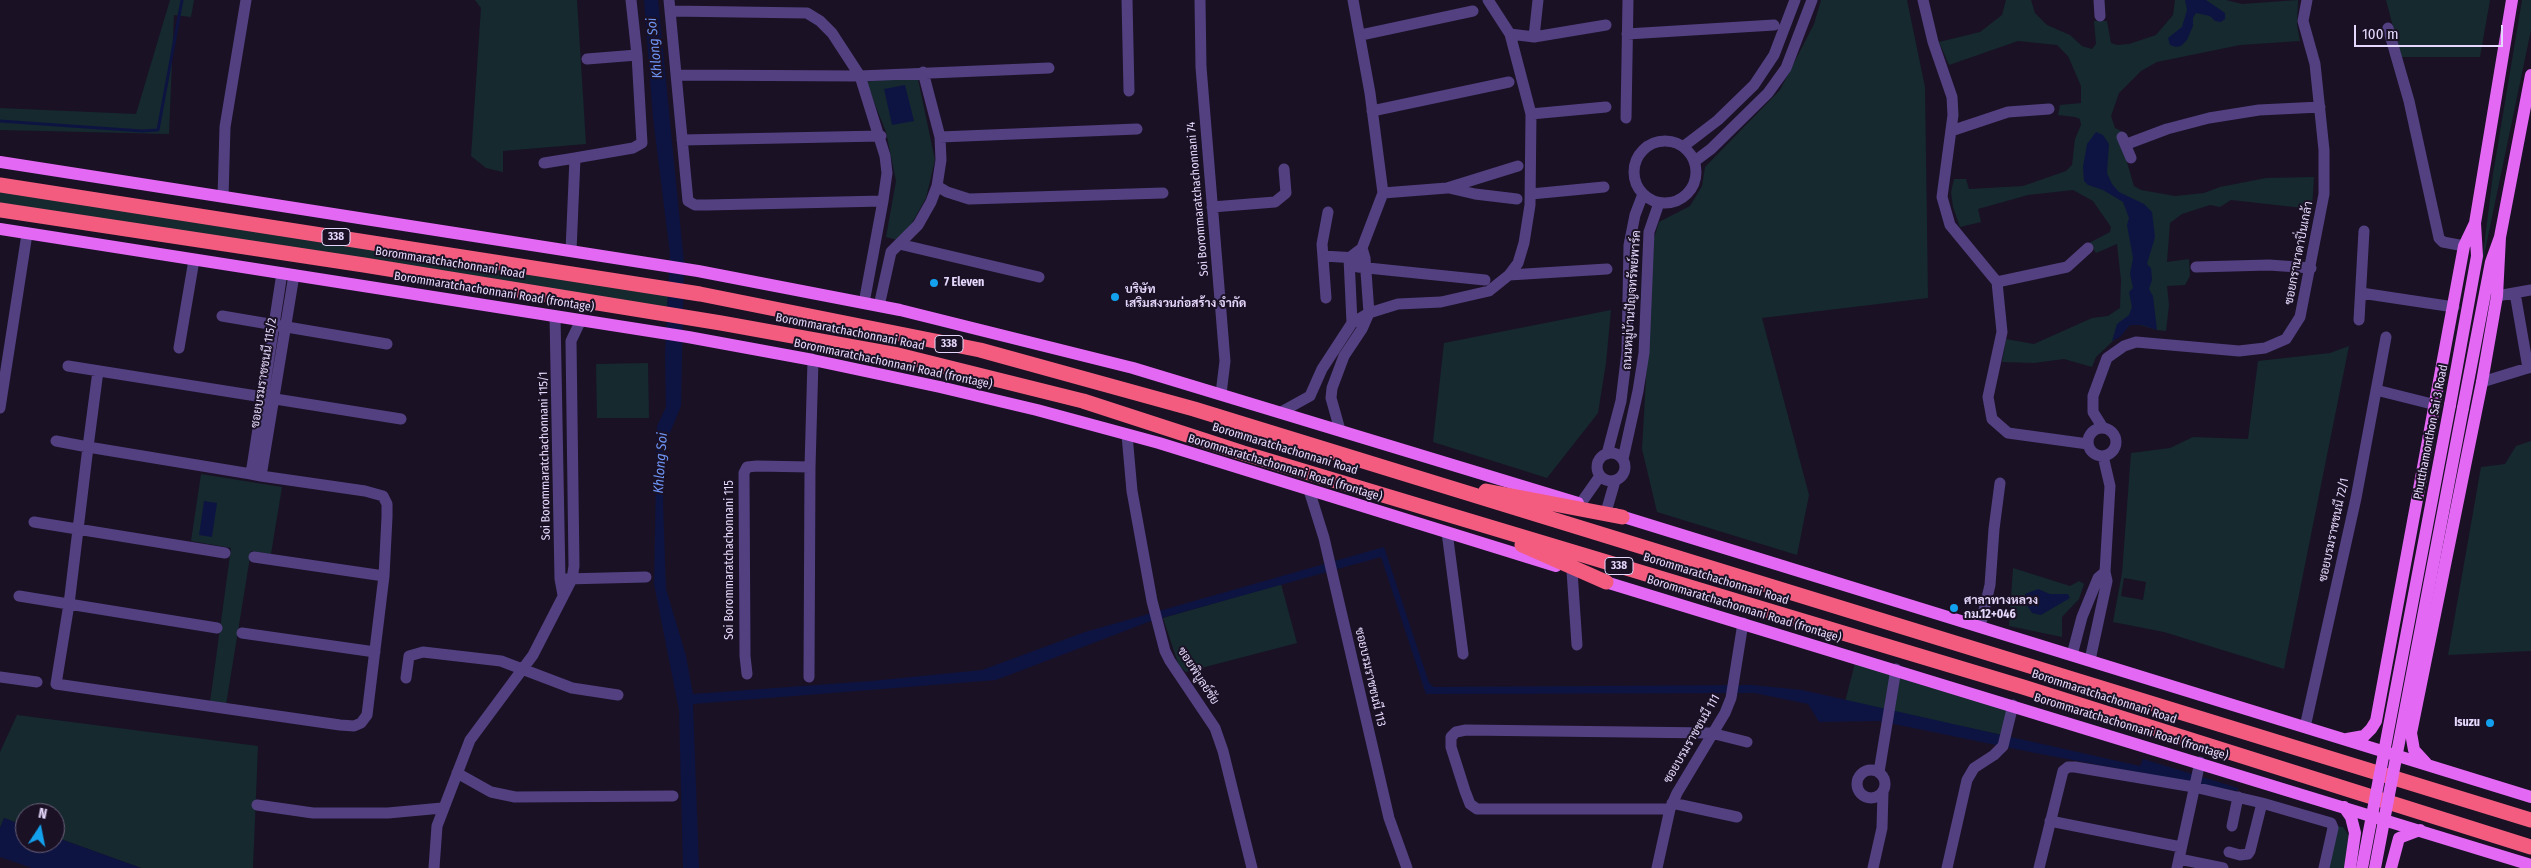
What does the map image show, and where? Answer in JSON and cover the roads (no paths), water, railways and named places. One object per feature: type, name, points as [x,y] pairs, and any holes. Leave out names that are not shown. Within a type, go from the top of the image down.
[{"type":"highway","name":"Borommaratchachonnani Road","points":[[0,184],[672,289],[980,350],[1194,409],[2531,820]]},
{"type":"highway","name":"Borommaratchachonnani Road","points":[[0,210],[355,263],[698,319],[898,355],[1082,400],[1243,452],[2023,687],[2531,847]]},
{"type":"highway","points":[[1409,475],[1622,517]]},
{"type":"highway","points":[[1434,510],[1506,538],[1606,582]]},
{"type":"main road","name":"Phutthamonthon Sai 3 Road","points":[[2362,868],[2477,256],[2475,223],[2512,0]]},
{"type":"main road","points":[[2429,766],[2414,750],[2411,733],[2482,382],[2497,296],[2500,236],[2531,75]]},
{"type":"main road","name":"338","points":[[0,162],[670,266],[879,306],[1075,352],[1340,430],[2531,797]]},
{"type":"main road","points":[[2342,739],[2364,736],[2376,721],[2387,648],[2436,405],[2464,246],[2475,223]]},
{"type":"main road","name":"Borommaratchachonnani Road (frontage)","points":[[0,229],[688,337],[813,360],[1036,410],[1127,435],[2013,705],[2198,768],[2344,806],[2531,865]]},
{"type":"main road","points":[[2375,868],[2491,262],[2500,236]]},
{"type":"main road","points":[[2387,648],[2391,655],[2406,662],[2416,660],[2427,647]]},
{"type":"main road","points":[[2344,806],[2352,817],[2355,833],[2350,868]]},
{"type":"main road","points":[[2391,868],[2399,838],[2420,830]]},
{"type":"street","points":[[223,197],[225,127],[246,0]]},
{"type":"street","points":[[544,163],[633,148],[642,144],[637,55],[631,0]]},
{"type":"street","points":[[1128,0],[1128,91]]},
{"type":"street","name":"Soi Borommaratchachonnani 74","points":[[1200,0],[1201,67],[1225,361],[1222,394]]},
{"type":"street","points":[[1340,430],[1331,398],[1336,374],[1344,356],[1367,320],[1364,257],[1383,193],[1361,35],[1353,0]]},
{"type":"street","points":[[1281,412],[1310,396],[1322,369],[1352,322],[1368,313],[1398,304],[1441,302],[1489,291],[1509,275],[1518,263],[1524,243],[1530,194],[1531,114],[1510,34],[1488,0]]},
{"type":"street","points":[[1534,37],[1538,0]]},
{"type":"street","points":[[1626,118],[1628,0]]},
{"type":"street","points":[[1684,146],[1718,120],[1754,85],[1774,55],[1795,0]]},
{"type":"street","points":[[1695,161],[1711,149],[1768,93],[1789,62],[1812,0]]},
{"type":"street","points":[[1923,0],[1933,42],[1952,97],[1953,115],[1942,197],[1950,226],[1997,282],[2002,332],[1988,396],[1992,419],[2008,433],[2088,444]]},
{"type":"street","points":[[2099,0],[2100,16]]},
{"type":"street","name":"ซอยกรานาดาปิ่นเกล้า","points":[[2103,456],[2113,451],[2116,442],[2113,432],[2103,428],[2093,412],[2093,396],[2107,358],[2124,346],[2136,342],[2239,351],[2265,348],[2286,339],[2300,317],[2324,194],[2324,150],[2315,64],[2303,21],[2307,0]]},
{"type":"street","points":[[864,303],[875,248],[883,202],[887,173],[881,136],[860,76],[832,33],[820,21],[807,13],[670,6],[688,201],[695,205],[883,202]]},
{"type":"street","points":[[1361,35],[1473,11]]},
{"type":"street","points":[[1510,34],[1534,37],[1606,25]]},
{"type":"street","points":[[1627,34],[1774,25]]},
{"type":"street","points":[[2388,28],[2409,101],[2439,238],[2443,242],[2464,246]]},
{"type":"street","points":[[586,60],[637,55]]},
{"type":"street","points":[[676,75],[860,76],[1049,68]]},
{"type":"street","points":[[879,306],[895,248],[918,225],[931,202],[937,186],[941,160],[940,137],[923,72]]},
{"type":"street","points":[[1372,111],[1509,82]]},
{"type":"street","points":[[2131,158],[2124,141],[2167,129],[2209,118],[2259,110],[2320,106]]},
{"type":"street","points":[[1531,114],[1606,107]]},
{"type":"street","points":[[1951,131],[2008,112],[2049,109]]},
{"type":"street","points":[[940,137],[1137,128]]},
{"type":"street","points":[[682,140],[881,136]]},
{"type":"street","points":[[1658,141],[1671,141],[1684,146],[1695,161],[1697,174],[1693,187],[1684,197],[1672,203],[1659,203],[1643,194],[1635,183],[1633,170],[1637,157],[1646,147],[1658,141]]},
{"type":"street","points":[[571,251],[575,158]]},
{"type":"street","points":[[1383,193],[1447,188],[1518,166]]},
{"type":"street","points":[[1212,207],[1275,202],[1286,193],[1284,169]]},
{"type":"street","points":[[937,186],[947,192],[969,199],[1163,193]]},
{"type":"street","points":[[1530,194],[1604,187]]},
{"type":"street","points":[[1447,188],[1475,194],[1517,199]]},
{"type":"street","name":"ถนนหมู่บ้านปัญจทรัพย์พาร์ค","points":[[1581,504],[1600,476],[1598,461],[1607,454],[1620,401],[1627,352],[1629,320],[1629,245],[1635,215],[1643,194]]},
{"type":"street","name":"ถนนหมู่บ้านปัญจทรัพย์พาร์ค","points":[[1606,512],[1615,481],[1620,479],[1626,469],[1623,459],[1644,353],[1649,232],[1659,203]]},
{"type":"street","points":[[1326,298],[1322,233],[1328,212]]},
{"type":"street","points":[[2359,320],[2364,231]]},
{"type":"street","points":[[0,408],[27,234]]},
{"type":"street","points":[[875,248],[895,248],[1039,277]]},
{"type":"street","points":[[1997,282],[2067,266],[2088,248]]},
{"type":"street","points":[[1324,256],[1349,262],[1364,257],[1485,280]]},
{"type":"street","points":[[1349,262],[1364,257]]},
{"type":"street","points":[[179,348],[194,260]]},
{"type":"street","points":[[1349,262],[1352,322]]},
{"type":"street","points":[[2196,266],[2269,265],[2311,268]]},
{"type":"street","points":[[1509,275],[1607,269]]},
{"type":"street","name":"ซอยบรมราชชนนี 115/2","points":[[256,475],[288,274]]},
{"type":"street","points":[[2497,296],[2531,290]]},
{"type":"street","points":[[2361,293],[2454,307]]},
{"type":"street","points":[[2482,382],[2530,367],[2515,294]]},
{"type":"street","points":[[222,316],[388,344]]},
{"type":"street","name":"Soi Borommaratchachonnani 115/1","points":[[434,868],[437,826],[442,808],[470,740],[533,655],[564,595],[566,579],[559,520],[557,340],[555,316]]},
{"type":"street","name":"Soi Borommaratchachonnani 115/1","points":[[566,579],[574,566],[571,341],[581,320]]},
{"type":"street","name":"ซอยบรมราชชนนี 72/1","points":[[2305,727],[2356,498],[2386,337]]},
{"type":"street","points":[[557,340],[571,341]]},
{"type":"street","points":[[809,677],[810,467],[813,360]]},
{"type":"street","points":[[68,366],[401,420]]},
{"type":"street","points":[[1322,369],[1336,374]]},
{"type":"street","points":[[56,441],[88,447],[256,475],[365,490],[383,496],[387,511],[384,576],[367,715],[362,723],[354,726],[56,684],[69,604],[88,447],[98,371]]},
{"type":"street","points":[[2376,390],[2436,405]]},
{"type":"street","points":[[2090,660],[2108,580],[2105,572],[2110,486],[2103,456],[2093,453],[2088,444],[2092,432],[2103,428]]},
{"type":"street","name":"ซอยพิบูลย์ชัย","points":[[1127,435],[1132,491],[1159,629],[1170,661],[1215,728],[1223,751],[1252,868]]},
{"type":"street","points":[[558,446],[571,445]]},
{"type":"street","points":[[1607,454],[1613,453],[1623,459]]},
{"type":"street","name":"Soi Borommaratchachonnani 115","points":[[747,674],[745,656],[744,473],[747,467],[810,467]]},
{"type":"street","points":[[1600,476],[1610,482],[1615,481]]},
{"type":"street","points":[[1980,627],[1990,585],[2000,483]]},
{"type":"street","name":"ซอยบรมราชชนนี 113","points":[[1309,490],[1317,512],[1333,575],[1378,777],[1389,818],[1407,868]]},
{"type":"street","points":[[559,520],[573,519]]},
{"type":"street","points":[[34,522],[225,553]]},
{"type":"street","points":[[1446,532],[1463,654]]},
{"type":"street","points":[[254,557],[384,576]]},
{"type":"street","points":[[1572,571],[1578,645]]},
{"type":"street","points":[[2072,655],[2082,617],[2098,578],[2105,572]]},
{"type":"street","points":[[566,579],[646,577]]},
{"type":"street","points":[[19,596],[217,628]]},
{"type":"street","name":"ซอยบรมราชชนนี 111","points":[[1657,868],[1671,806],[1711,733],[1725,713],[1731,698],[1743,623]]},
{"type":"street","points":[[242,633],[375,652]]},
{"type":"street","points":[[406,678],[409,656],[423,652],[501,661],[572,688],[618,695]]},
{"type":"street","points":[[1879,772],[1896,669]]},
{"type":"street","points":[[0,677],[37,682]]},
{"type":"street","points":[[1947,868],[1967,780],[1974,768],[1994,755],[2004,740],[2013,705]]},
{"type":"street","points":[[1737,817],[1671,806],[1477,809],[1470,804],[1464,791],[1451,747],[1451,737],[1456,732],[1466,730],[1711,733],[1747,742]]},
{"type":"street","points":[[2039,868],[2063,771],[2068,767],[2194,787],[2262,803],[2331,823],[2333,828],[2324,868]]},
{"type":"street","points":[[2179,858],[2198,768]]},
{"type":"street","points":[[1873,868],[1882,828],[1885,781],[1879,772],[1873,770],[1862,774],[1857,784],[1858,790],[1867,798],[1879,796],[1884,792]]},
{"type":"street","points":[[457,773],[491,792],[515,797],[673,796]]},
{"type":"street","points":[[2232,826],[2238,797]]},
{"type":"street","points":[[2229,852],[2240,855],[2248,854],[2262,803]]},
{"type":"street","points":[[257,806],[313,812],[370,813],[442,808]]},
{"type":"street","points":[[2050,821],[2179,858],[2223,868]]},
{"type":"water","name":"Khlong Soi","points":[[644,0],[658,0],[684,263],[681,406],[665,445],[663,502],[666,589],[686,656],[693,694],[871,681],[982,670],[1085,632],[1384,547],[1429,683],[1434,687],[1752,685],[1802,690],[2140,766],[2143,759],[2238,788],[2238,791],[2035,753],[1879,721],[1819,722],[1808,704],[1754,693],[1426,694],[1381,557],[1151,621],[996,680],[693,704],[699,868],[683,868],[679,710],[654,584],[657,426],[666,407],[665,354],[670,254],[653,118]]},
{"type":"water","points":[[2185,0],[2206,0],[2225,13],[2225,19],[2221,22],[2215,21],[2210,16],[2196,13],[2187,40],[2181,46],[2176,47],[2170,45],[2168,38],[2182,27],[2187,10]]},
{"type":"water","points":[[905,85],[914,121],[892,125],[884,89]]},
{"type":"water","points":[[2096,132],[2103,135],[2109,144],[2107,173],[2112,184],[2119,192],[2144,204],[2152,212],[2155,237],[2147,264],[2151,268],[2152,280],[2149,289],[2153,296],[2157,330],[2142,325],[2130,325],[2120,337],[2112,341],[2117,324],[2129,315],[2132,307],[2129,292],[2133,288],[2130,274],[2133,258],[2127,225],[2129,218],[2123,202],[2103,190],[2088,185],[2084,181],[2083,167],[2087,144]]},
{"type":"water","points":[[204,501],[217,503],[212,537],[199,535]]},
{"type":"water","points":[[2038,589],[2050,594],[2068,594],[2070,598],[2041,615],[2032,613],[2025,602],[2025,594]]},
{"type":"water","points":[[4,818],[15,822],[15,853],[65,853],[65,841],[141,868],[32,868],[0,857],[0,828]]},
{"type":"waterway","points":[[0,121],[142,131],[158,130],[182,0]]},
{"type":"place","name":"7 Eleven","points":[[934,283]]},
{"type":"place","name":"บริษัท เสริมสงวนก่อสร้าง จำกัด","points":[[1115,297]]},
{"type":"place","name":"ศาลาทางหลวง กม.12+046","points":[[1954,608]]},
{"type":"place","name":"Isuzu","points":[[2490,723]]}]
